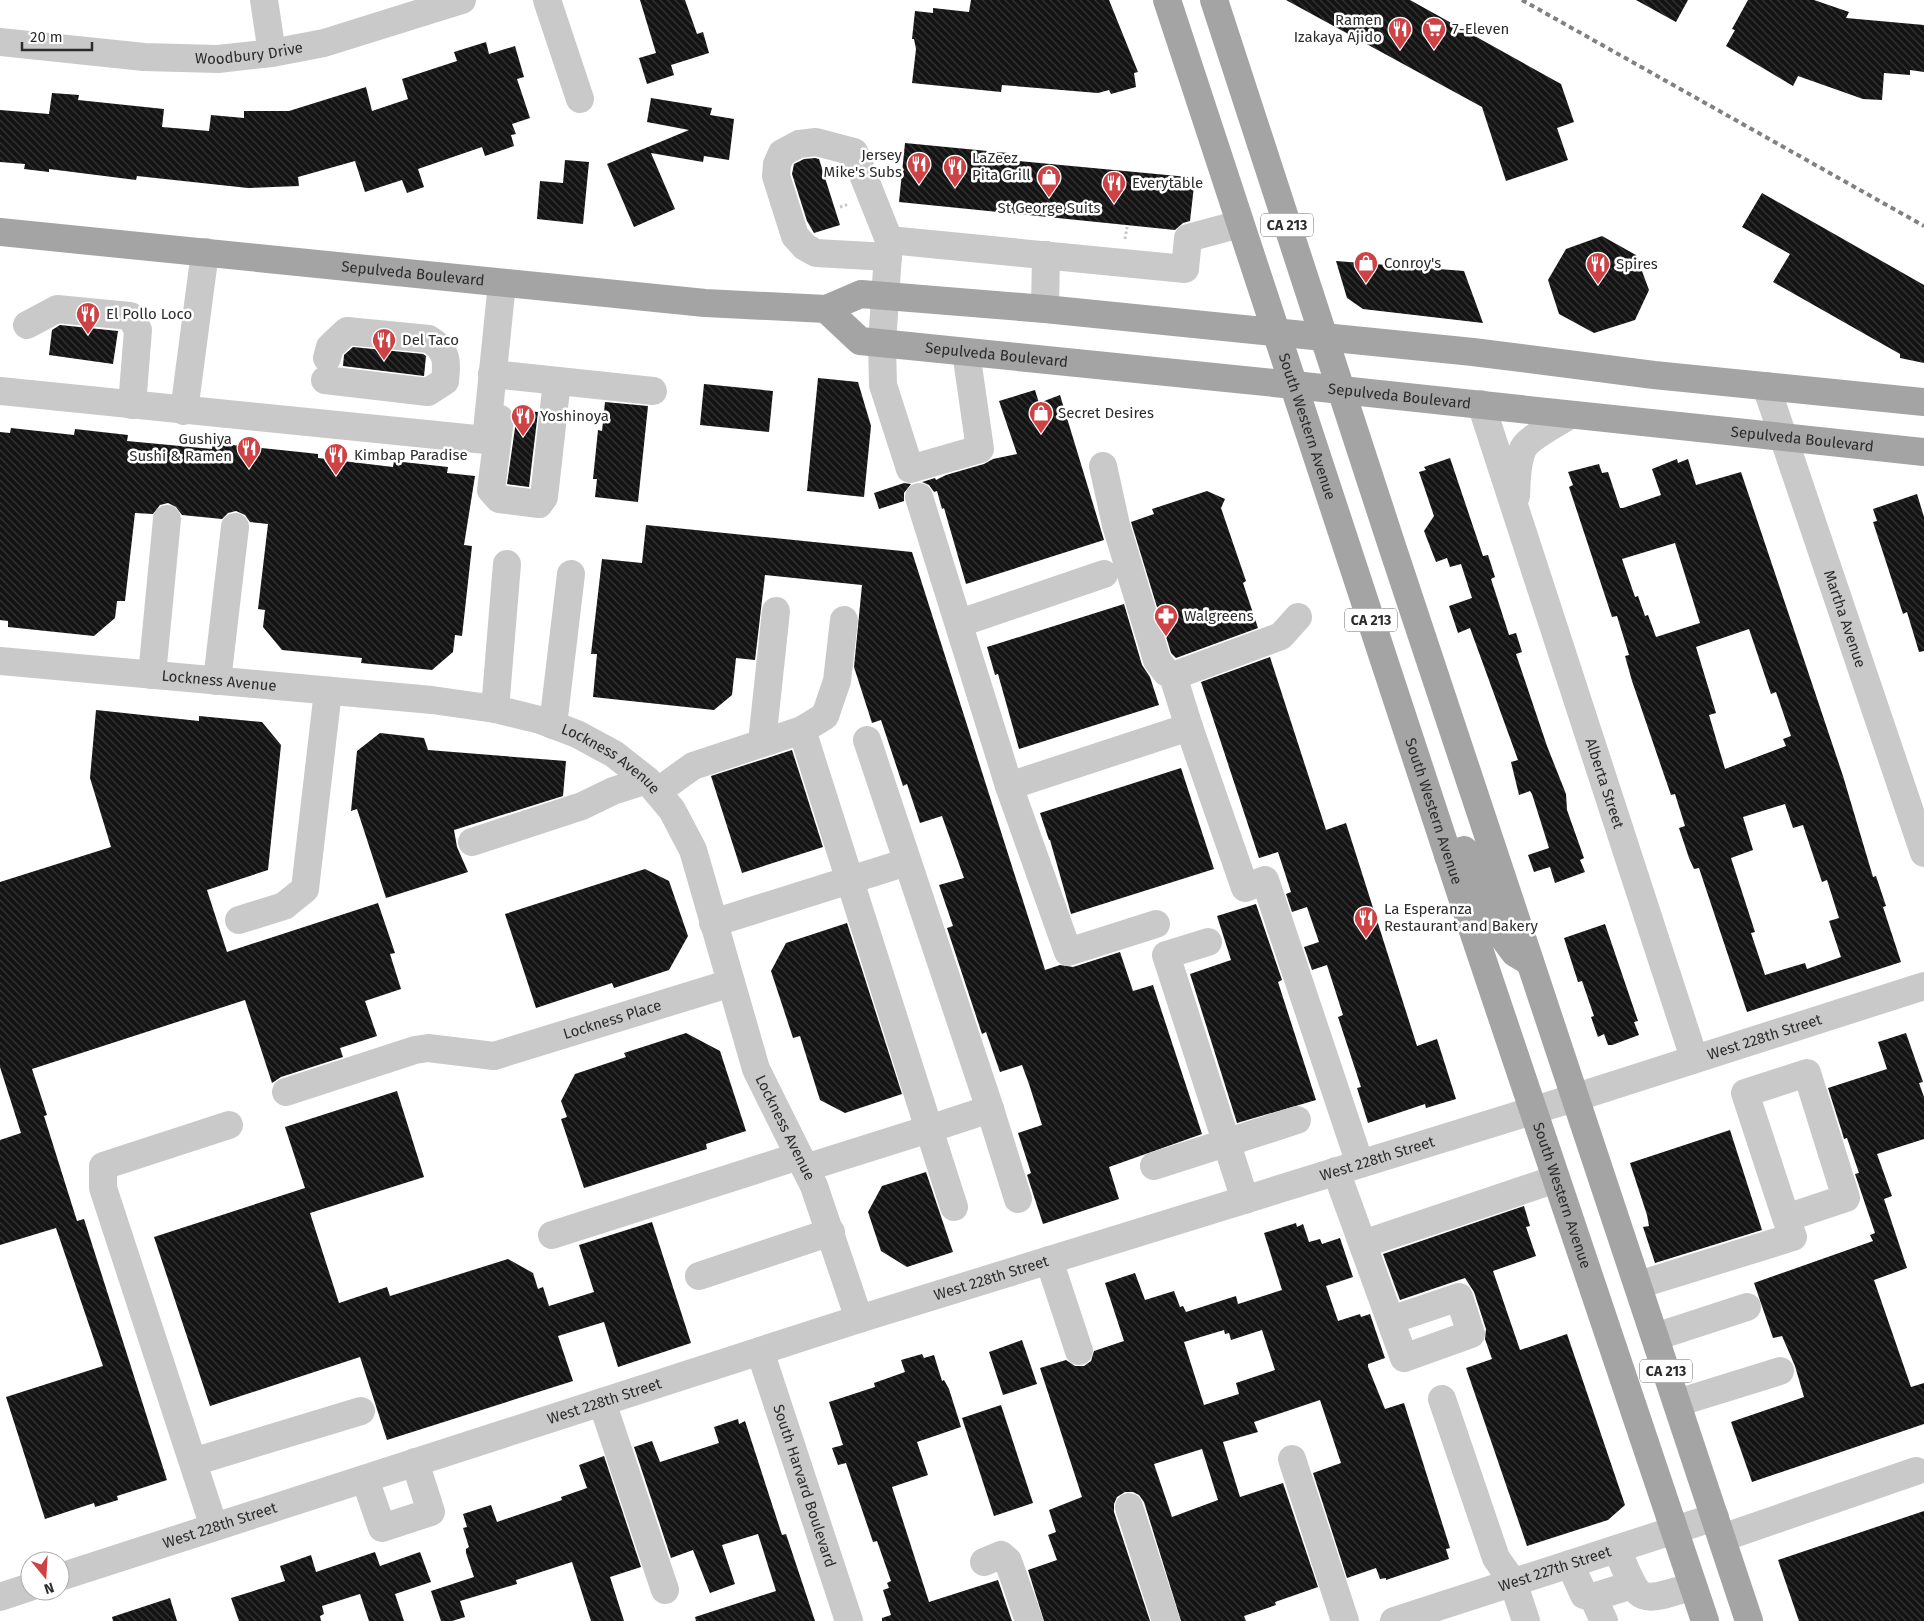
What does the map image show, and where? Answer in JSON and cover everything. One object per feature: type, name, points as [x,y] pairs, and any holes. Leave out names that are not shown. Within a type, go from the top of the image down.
[{"type":"main road","name":"South Western Avenue","points":[[1167,0],[1448,855],[1705,1621]]},
{"type":"main road","name":"CA 213","points":[[1214,0],[1324,339],[1749,1621]]},
{"type":"main road","name":"Sepulveda Boulevard","points":[[0,232],[705,303],[826,309],[861,294],[1045,309],[1276,332],[1324,339],[1473,352],[1645,374],[1924,402]]},
{"type":"main road","name":"Sepulveda Boulevard","points":[[826,309],[860,341],[1294,384],[1924,452]]},
{"type":"main road","points":[[1448,855],[1464,850],[1475,859],[1497,929],[1514,953],[1532,963]]},
{"type":"street","points":[[264,0],[272,53]]},
{"type":"street","name":"Woodbury Drive","points":[[0,42],[144,57],[218,59],[272,53],[324,43],[462,0]]},
{"type":"street","points":[[547,0],[580,99]]},
{"type":"street","points":[[1156,924],[1068,952],[1009,786],[960,623],[883,385],[882,343],[888,249],[854,152],[816,142],[799,144],[782,153],[777,164],[776,176],[796,236],[805,247],[816,253],[888,249],[1046,255],[1185,269],[1188,238],[1240,224]]},
{"type":"street","points":[[184,411],[205,252]]},
{"type":"street","points":[[1045,309],[1046,255]]},
{"type":"street","points":[[502,283],[499,375],[491,490],[499,499],[539,504],[544,497],[557,381]]},
{"type":"street","points":[[27,325],[57,309],[130,316],[138,330],[132,405]]},
{"type":"street","points":[[914,482],[980,449],[966,352]]},
{"type":"street","points":[[0,391],[486,440],[499,375]]},
{"type":"street","points":[[499,375],[653,391]]},
{"type":"street","name":"Martha Avenue","points":[[1766,386],[1924,853]]},
{"type":"street","name":"Alberta Street","points":[[1481,404],[1694,1058]]},
{"type":"street","name":"Alberta Street","points":[[1515,508],[1517,472],[1523,449],[1546,430],[1570,415]]},
{"type":"street","points":[[1103,466],[1116,524],[1157,660],[1166,672],[1173,676],[1189,728],[1245,888],[1266,880],[1348,1168],[1363,1244],[1391,1320]]},
{"type":"street","points":[[152,675],[167,520]]},
{"type":"street","points":[[217,681],[235,527]]},
{"type":"street","points":[[495,709],[507,564]]},
{"type":"street","points":[[553,724],[571,574]]},
{"type":"street","points":[[960,623],[1104,574]]},
{"type":"street","points":[[762,742],[776,611]]},
{"type":"street","points":[[1173,676],[1281,636],[1298,617]]},
{"type":"street","points":[[472,842],[582,806],[613,791],[652,786],[693,766],[802,730],[825,716],[837,681],[844,620]]},
{"type":"street","name":"Lockness Avenue","points":[[0,661],[432,700],[495,709],[553,724],[577,734],[614,754],[652,786],[672,810],[692,850],[756,1069],[802,1162],[831,1232],[859,1319]]},
{"type":"street","points":[[239,920],[284,906],[305,889],[328,691]]},
{"type":"street","points":[[1009,786],[1189,728]]},
{"type":"street","points":[[802,730],[954,1207]]},
{"type":"street","points":[[867,740],[990,1109],[1018,1199]]},
{"type":"street","points":[[713,923],[907,862]]},
{"type":"street","points":[[1208,942],[1166,955],[1245,1200]]},
{"type":"street","name":"Lockness Place","points":[[286,1092],[415,1050],[428,1048],[494,1056],[731,983]]},
{"type":"street","name":"West 228th Street","points":[[70,1574],[859,1319],[1576,1098],[1694,1058],[1924,986]]},
{"type":"street","points":[[1638,1285],[1793,1237],[1786,1218],[1745,1093],[1807,1073],[1846,1198],[1786,1218]]},
{"type":"street","points":[[552,1235],[802,1162],[929,1129],[990,1109]]},
{"type":"street","points":[[1154,1166],[1297,1120]]},
{"type":"street","points":[[214,1528],[103,1188],[103,1166],[229,1125]]},
{"type":"street","points":[[1363,1244],[1556,1179]]},
{"type":"street","points":[[699,1276],[831,1232]]},
{"type":"street","points":[[1049,1260],[1079,1351]]},
{"type":"street","points":[[1655,1337],[1747,1307]]},
{"type":"street","name":"South Harvard Boulevard","points":[[760,1351],[849,1621]]},
{"type":"street","points":[[1677,1403],[1780,1371]]},
{"type":"street","points":[[1442,1399],[1496,1558],[1513,1582],[1526,1621]]},
{"type":"street","points":[[602,1402],[665,1590]]},
{"type":"street","points":[[193,1462],[360,1411]]},
{"type":"street","points":[[1292,1459],[1346,1621]]},
{"type":"street","points":[[365,1478],[382,1528],[431,1512],[415,1462]]},
{"type":"street","name":"West 227th Street","points":[[1394,1621],[1440,1614],[1513,1582],[1675,1530],[1718,1528],[1916,1471]]},
{"type":"street","points":[[1129,1507],[1166,1621]]},
{"type":"street","points":[[1617,1549],[1632,1585],[1639,1594],[1652,1598],[1693,1586]]},
{"type":"street","points":[[984,1562],[1001,1555],[1008,1561],[1029,1621]]},
{"type":"street","points":[[1570,1564],[1584,1595],[1599,1609],[1632,1585]]},
{"type":"street","points":[[0,1596],[20,1590]]},
{"type":"building","points":[[640,0],[685,0],[697,34],[703,32],[709,53],[671,65],[674,75],[647,84],[639,58],[656,53]]},
{"type":"building","points":[[971,0],[1109,0],[1138,72],[1134,73],[1136,87],[1111,94],[1109,90],[1098,93],[1002,85],[1001,92],[912,83],[916,49],[914,39],[912,39],[915,11],[933,13],[933,8],[969,12]]},
{"type":"building","points":[[1286,0],[1410,0],[1561,84],[1574,122],[1557,128],[1568,160],[1506,181],[1482,107]]},
{"type":"building","points":[[1636,0],[1688,0],[1676,22]]},
{"type":"building","points":[[1748,0],[1814,0],[1849,12],[1846,18],[1924,25],[1924,72],[1910,70],[1910,75],[1884,73],[1882,100],[1863,99],[1798,76],[1793,86],[1726,46],[1735,30],[1732,29]]},
{"type":"building","points":[[486,42],[489,54],[515,46],[524,77],[517,79],[530,118],[512,124],[516,134],[511,135],[514,146],[485,156],[482,147],[418,169],[424,187],[407,193],[402,180],[365,192],[355,161],[298,177],[299,186],[248,188],[137,176],[136,180],[49,169],[49,172],[24,169],[25,164],[0,162],[0,110],[49,114],[52,93],[79,95],[78,100],[164,109],[162,127],[209,131],[211,115],[244,118],[244,111],[289,111],[366,87],[372,111],[408,99],[402,79],[457,61],[454,52]]},
{"type":"building","points":[[651,98],[712,108],[710,115],[734,119],[729,160],[704,156],[703,162],[651,153],[675,209],[634,227],[607,164],[689,130],[647,122]]},
{"type":"building","points":[[905,143],[1008,153],[1008,160],[1188,177],[1187,185],[1194,186],[1190,221],[1183,223],[1175,230],[899,202]]},
{"type":"building","points":[[804,159],[819,159],[840,225],[814,233],[807,221],[792,174],[794,164]]},
{"type":"building","points":[[565,160],[589,162],[583,224],[537,219],[540,181],[563,183]]},
{"type":"building","points":[[1762,193],[1924,285],[1924,363],[1900,358],[1900,354],[1773,282],[1790,254],[1742,227]]},
{"type":"building","name":"Spires","points":[[1602,236],[1636,255],[1649,290],[1635,320],[1594,333],[1559,314],[1548,280],[1566,249]]},
{"type":"building","points":[[1336,261],[1464,271],[1483,323],[1363,309],[1347,298]]},
{"type":"building","name":"El Pollo Loco","points":[[60,325],[118,331],[113,364],[49,355],[52,330]]},
{"type":"building","points":[[353,347],[423,354],[426,356],[424,376],[343,366],[344,355]]},
{"type":"building","points":[[818,378],[858,382],[871,426],[864,497],[807,491]]},
{"type":"building","points":[[704,384],[773,391],[769,432],[700,425]]},
{"type":"building","points":[[1035,390],[1039,403],[1060,395],[1104,540],[966,584],[944,508],[942,509],[937,491],[934,492],[929,485],[922,482],[935,478],[936,480],[946,475],[984,464],[993,459],[1017,454],[999,401]]},
{"type":"building","points":[[605,402],[648,406],[638,502],[595,497],[597,479],[593,479],[598,430],[602,431]]},
{"type":"building","points":[[512,410],[538,412],[529,487],[507,484],[516,421]]},
{"type":"building","points":[[11,428],[74,435],[75,429],[128,435],[127,441],[212,449],[213,443],[318,454],[318,458],[393,467],[394,461],[448,467],[447,473],[475,476],[464,545],[472,546],[462,636],[455,635],[453,652],[432,670],[361,663],[362,658],[282,650],[263,627],[265,610],[258,609],[268,524],[250,522],[245,515],[236,511],[228,513],[222,519],[182,515],[176,507],[168,503],[160,505],[153,514],[135,513],[125,601],[117,601],[115,618],[94,636],[8,627],[8,621],[0,620],[0,432],[10,433]]},
{"type":"building","points":[[1450,458],[1483,556],[1488,555],[1495,577],[1491,579],[1509,635],[1516,633],[1522,652],[1516,654],[1547,746],[1566,794],[1567,810],[1584,858],[1580,860],[1585,872],[1555,883],[1550,867],[1534,872],[1528,855],[1549,848],[1532,794],[1530,791],[1519,795],[1511,762],[1518,760],[1470,628],[1458,633],[1449,606],[1472,598],[1461,564],[1450,567],[1447,558],[1436,562],[1424,531],[1434,516],[1419,472],[1426,470],[1424,467]]},
{"type":"building","points":[[1677,459],[1678,463],[1688,459],[1696,485],[1741,472],[1843,776],[1873,877],[1876,876],[1886,906],[1883,907],[1901,962],[1747,1012],[1699,868],[1694,869],[1689,858],[1679,828],[1685,826],[1675,794],[1671,795],[1662,769],[1632,681],[1625,656],[1629,655],[1617,616],[1612,617],[1569,487],[1573,485],[1568,472],[1599,464],[1602,473],[1608,472],[1620,508],[1623,508],[1661,495],[1652,469]],"holes":[[[1675,543],[1700,623],[1656,637],[1648,615],[1645,616],[1638,596],[1635,597],[1622,559]],[[1749,629],[1771,694],[1776,692],[1791,736],[1783,739],[1786,746],[1725,769],[1709,715],[1716,713],[1696,647]],[[1785,804],[1793,828],[1803,825],[1822,882],[1827,880],[1839,918],[1829,921],[1841,957],[1807,969],[1805,963],[1765,975],[1751,933],[1755,932],[1731,858],[1753,850],[1743,817]]]},
{"type":"building","points":[[904,483],[911,484],[904,493],[904,501],[879,509],[874,493]]},
{"type":"building","name":"Walgreens","points":[[1207,491],[1225,499],[1221,508],[1246,581],[1243,583],[1258,628],[1176,658],[1171,653],[1131,522],[1154,514],[1152,509]]},
{"type":"building","points":[[1917,494],[1924,517],[1924,651],[1919,652],[1907,612],[1903,614],[1873,522],[1877,521],[1873,509]]},
{"type":"building","points":[[646,525],[912,552],[1045,970],[1060,965],[1073,967],[1120,952],[1133,991],[1153,985],[1202,1134],[1109,1167],[1119,1199],[1043,1224],[1027,1175],[1031,1173],[1018,1133],[1042,1125],[1029,1084],[1022,1065],[1000,1072],[986,1032],[982,1034],[947,928],[953,926],[939,885],[964,878],[942,816],[920,823],[907,784],[903,786],[881,720],[872,723],[854,667],[862,585],[765,575],[755,660],[736,658],[732,695],[714,710],[593,697],[597,654],[591,654],[602,559],[642,563]]},
{"type":"building","points":[[1124,604],[1142,665],[1150,677],[1159,705],[1019,749],[998,674],[995,675],[987,647]]},
{"type":"building","points":[[1270,657],[1326,830],[1346,823],[1417,1046],[1437,1039],[1456,1099],[1426,1108],[1425,1104],[1368,1123],[1357,1088],[1361,1087],[1338,1017],[1343,1015],[1327,965],[1312,970],[1304,947],[1319,942],[1307,907],[1292,912],[1286,894],[1291,892],[1278,852],[1259,858],[1201,682]]},
{"type":"building","points":[[96,710],[199,721],[199,716],[262,722],[281,745],[268,870],[207,890],[227,952],[378,903],[395,953],[390,954],[401,989],[365,1001],[377,1036],[340,1048],[343,1057],[281,1077],[272,1083],[245,1000],[32,1069],[47,1115],[44,1116],[77,1221],[84,1219],[167,1480],[117,1496],[118,1500],[95,1507],[94,1503],[45,1519],[6,1397],[103,1366],[56,1228],[0,1245],[0,1140],[21,1133],[0,1067],[0,882],[111,847],[90,778]]},
{"type":"building","points":[[380,733],[424,738],[428,750],[566,761],[563,796],[454,830],[457,847],[468,872],[386,898],[357,809],[351,811],[357,751]]},
{"type":"building","points":[[792,750],[823,847],[742,873],[711,776]]},
{"type":"building","points":[[1181,768],[1214,869],[1071,914],[1050,840],[1040,813]]},
{"type":"building","points":[[645,869],[669,881],[688,936],[669,970],[614,988],[612,983],[536,1008],[505,914]]},
{"type":"building","points":[[1256,904],[1282,980],[1278,982],[1316,1100],[1237,1123],[1190,974],[1231,960],[1217,916]]},
{"type":"building","points":[[847,923],[902,1094],[845,1113],[820,1100],[800,1036],[793,1038],[771,971],[786,943]]},
{"type":"building","points":[[1605,924],[1638,1021],[1634,1022],[1639,1035],[1612,1045],[1608,1045],[1604,1034],[1598,1037],[1591,1017],[1594,1016],[1582,981],[1578,982],[1564,938]]},
{"type":"building","points":[[686,1033],[720,1051],[746,1131],[706,1144],[707,1149],[584,1188],[561,1119],[567,1117],[561,1101],[575,1074],[626,1057],[624,1053]]},
{"type":"building","points":[[1906,1033],[1923,1082],[1919,1083],[1924,1097],[1924,1139],[1877,1154],[1892,1196],[1884,1199],[1907,1268],[1874,1280],[1911,1387],[1924,1383],[1924,1424],[1752,1482],[1731,1422],[1804,1397],[1795,1366],[1782,1336],[1773,1338],[1754,1283],[1873,1241],[1870,1235],[1875,1233],[1855,1174],[1859,1173],[1847,1138],[1844,1139],[1828,1088],[1887,1069],[1878,1042]]},
{"type":"building","points":[[397,1091],[424,1177],[310,1213],[339,1303],[387,1287],[390,1296],[508,1259],[533,1273],[538,1289],[543,1287],[549,1306],[594,1292],[579,1245],[652,1222],[691,1343],[618,1367],[604,1322],[558,1336],[573,1381],[387,1440],[360,1357],[210,1406],[154,1237],[305,1188],[285,1127]]},
{"type":"building","points":[[1730,1130],[1762,1230],[1655,1263],[1643,1227],[1649,1226],[1647,1215],[1630,1163]]},
{"type":"building","points":[[926,1172],[953,1252],[907,1267],[881,1251],[868,1212],[882,1186]]},
{"type":"building","points":[[1524,1206],[1530,1226],[1526,1227],[1536,1256],[1493,1271],[1520,1350],[1567,1334],[1625,1505],[1608,1520],[1527,1546],[1466,1368],[1492,1359],[1485,1339],[1486,1329],[1474,1292],[1465,1278],[1400,1300],[1383,1254]]},
{"type":"building","points":[[1296,1223],[1297,1227],[1303,1224],[1309,1242],[1320,1239],[1322,1244],[1340,1238],[1353,1277],[1326,1286],[1338,1321],[1360,1314],[1361,1317],[1370,1314],[1385,1358],[1368,1364],[1368,1367],[1385,1409],[1404,1403],[1450,1548],[1446,1549],[1449,1559],[1386,1580],[1386,1578],[1380,1579],[1376,1568],[1347,1578],[1313,1473],[1341,1463],[1320,1400],[1254,1422],[1258,1432],[1223,1442],[1240,1497],[1283,1483],[1318,1587],[1275,1602],[1276,1605],[1244,1616],[1246,1621],[1181,1621],[1144,1502],[1139,1495],[1133,1492],[1125,1492],[1117,1497],[1114,1504],[1114,1512],[1150,1621],[1044,1621],[1028,1570],[1057,1560],[1048,1535],[1056,1532],[1049,1510],[1082,1497],[1040,1368],[1066,1360],[1075,1366],[1084,1366],[1091,1361],[1094,1351],[1124,1341],[1105,1283],[1135,1273],[1145,1300],[1174,1291],[1180,1307],[1183,1306],[1186,1312],[1236,1296],[1238,1304],[1282,1290],[1264,1233]],"holes":[[[1224,1330],[1225,1334],[1229,1333],[1231,1340],[1262,1330],[1275,1370],[1236,1383],[1239,1394],[1204,1405],[1184,1342]],[[1202,1449],[1218,1500],[1172,1517],[1154,1464]]]},
{"type":"building","points":[[1022,1340],[1037,1384],[1003,1395],[989,1352]]},
{"type":"building","points":[[922,1354],[924,1358],[934,1355],[942,1381],[944,1380],[949,1389],[961,1427],[917,1442],[928,1475],[892,1487],[929,1602],[998,1580],[1012,1621],[882,1621],[882,1618],[891,1615],[883,1590],[889,1588],[887,1583],[891,1581],[877,1541],[873,1542],[846,1463],[838,1465],[832,1448],[843,1445],[829,1402],[875,1387],[874,1383],[905,1372],[901,1360]]},
{"type":"building","points":[[1001,1405],[1033,1503],[994,1516],[962,1418]]},
{"type":"building","points":[[738,1419],[739,1424],[745,1421],[782,1535],[786,1534],[815,1621],[696,1621],[695,1617],[776,1591],[758,1534],[722,1545],[735,1584],[710,1593],[693,1550],[671,1558],[634,1447],[652,1441],[660,1462],[719,1443],[714,1427]]},
{"type":"building","points":[[604,1456],[641,1567],[610,1577],[624,1621],[591,1621],[572,1562],[516,1580],[517,1584],[460,1601],[465,1617],[452,1621],[441,1621],[431,1591],[474,1577],[466,1553],[466,1549],[469,1547],[463,1528],[467,1527],[463,1514],[491,1505],[497,1522],[562,1500],[561,1497],[587,1488],[579,1465]]},
{"type":"building","points":[[1924,1511],[1924,1621],[1799,1621],[1778,1560]]},
{"type":"building","points":[[375,1552],[380,1566],[420,1552],[431,1582],[395,1594],[404,1621],[369,1621],[360,1594],[322,1606],[324,1614],[320,1616],[321,1621],[239,1621],[231,1598],[285,1581],[280,1566],[311,1555],[316,1572]]},
{"type":"building","points":[[170,1598],[177,1621],[113,1621],[112,1617]]},
{"type":"railway","points":[[1522,0],[1924,226]]},
{"type":"place","name":"Ramen Izakaya Ajido","points":[[1400,50]]},
{"type":"place","name":"7-Eleven","points":[[1434,50]]},
{"type":"place","name":"Jersey Mike's Subs","points":[[919,185]]},
{"type":"place","name":"LaZeez Pita Grill","points":[[955,188]]},
{"type":"place","name":"St George Suits","points":[[1049,198]]},
{"type":"place","name":"Everytable","points":[[1114,204]]},
{"type":"place","name":"Conroy's","points":[[1366,284]]},
{"type":"place","name":"Spires","points":[[1598,285]]},
{"type":"place","name":"El Pollo Loco","points":[[88,335]]},
{"type":"place","name":"Del Taco","points":[[384,361]]},
{"type":"place","name":"Secret Desires","points":[[1041,434]]},
{"type":"place","name":"Yoshinoya","points":[[523,437]]},
{"type":"place","name":"Gushiya Sushi & Ramen","points":[[249,469]]},
{"type":"place","name":"Kimbap Paradise","points":[[336,476]]},
{"type":"place","name":"Walgreens","points":[[1166,637]]},
{"type":"place","name":"La Esperanza Restaurant and Bakery","points":[[1366,939]]}]
